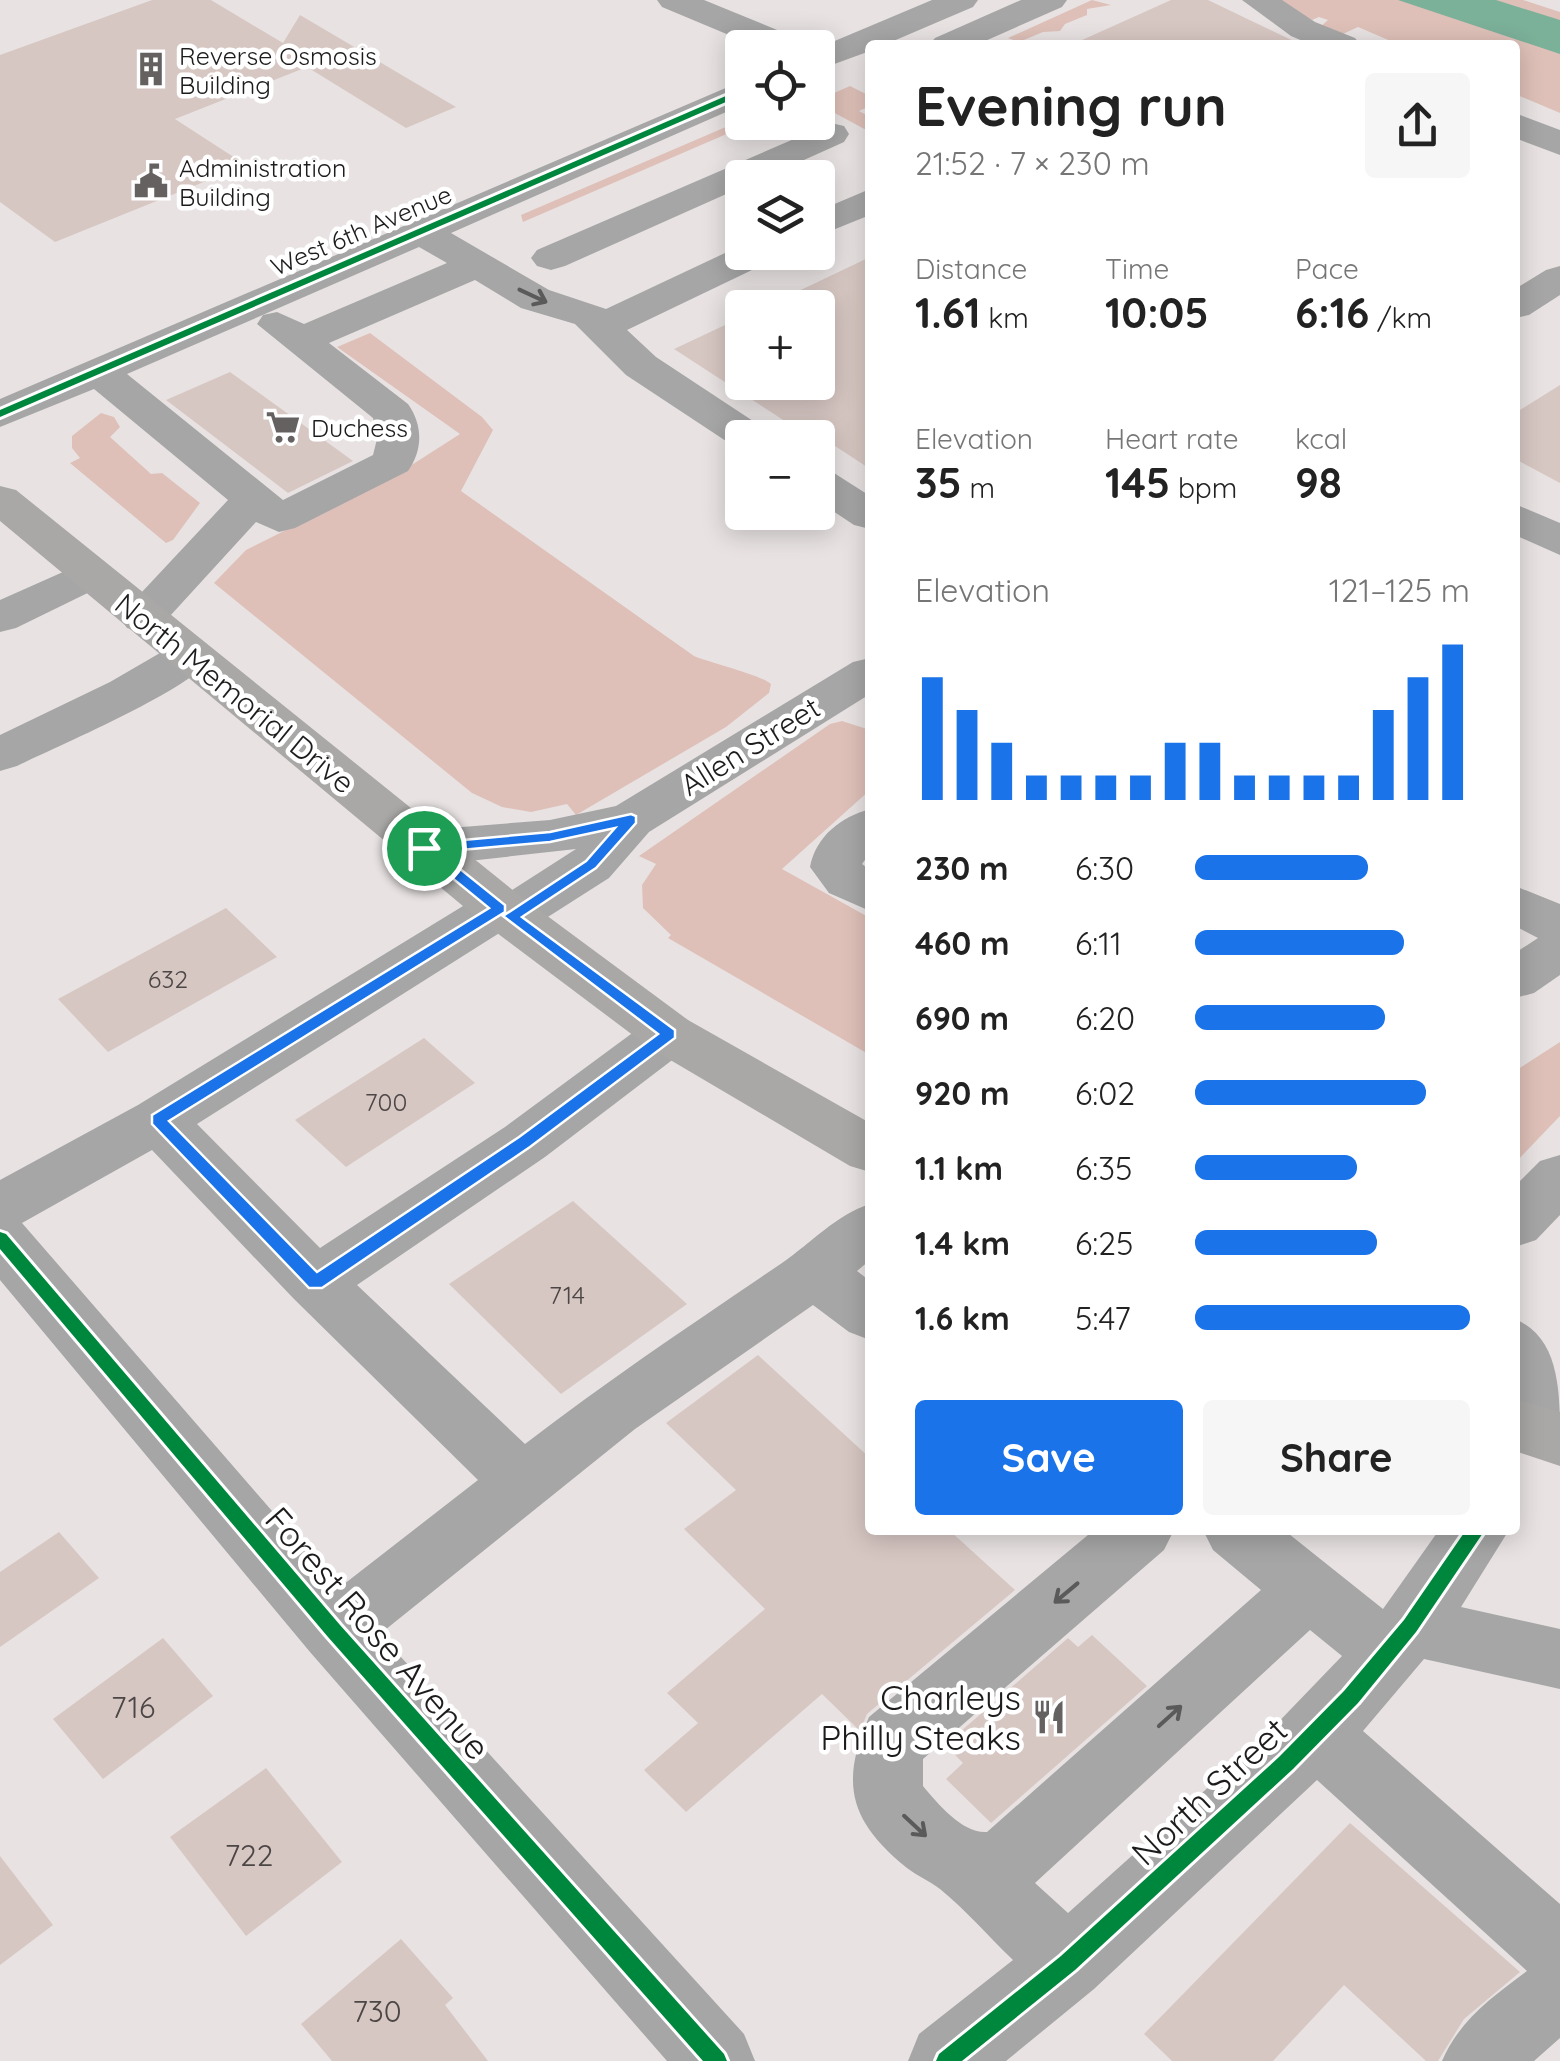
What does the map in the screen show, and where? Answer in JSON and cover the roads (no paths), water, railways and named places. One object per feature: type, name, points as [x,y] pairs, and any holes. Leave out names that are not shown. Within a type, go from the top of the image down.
[{"type":"main road","name":"North Memorial Drive","points":[[0,499],[505,912],[670,1034],[865,1147]]},
{"type":"main road","points":[[1520,1427],[1560,1439]]},
{"type":"street","points":[[674,0],[749,30]]},
{"type":"street","points":[[835,46],[961,0]]},
{"type":"street","points":[[958,40],[1050,0]]},
{"type":"street","points":[[1260,0],[1303,29],[1330,40]]},
{"type":"street","points":[[835,64],[865,76]]},
{"type":"street","name":"West 6th Avenue","points":[[0,414],[725,99]]},
{"type":"street","points":[[1520,126],[1560,144]]},
{"type":"street","points":[[527,243],[818,140]]},
{"type":"street","points":[[835,217],[865,202]]},
{"type":"street","points":[[478,208],[576,282],[596,321],[641,366],[725,421]]},
{"type":"street","points":[[422,232],[535,299],[596,321],[725,266]]},
{"type":"street","points":[[1520,263],[1558,280]]},
{"type":"street","points":[[300,341],[476,266]]},
{"type":"street","points":[[1520,303],[1558,280]]},
{"type":"street","points":[[98,370],[278,518],[393,462],[399,439],[394,412],[250,306]]},
{"type":"street","points":[[835,493],[865,513]]},
{"type":"street","points":[[143,618],[254,498]]},
{"type":"street","points":[[1520,520],[1560,542]]},
{"type":"street","points":[[0,618],[90,574]]},
{"type":"street","points":[[0,755],[127,693],[189,656]]},
{"type":"street","name":"Allen Street","points":[[0,1207],[158,1120],[591,864],[631,820],[865,677]]},
{"type":"street","name":"Allen Street","points":[[424,848],[550,837],[631,820]]},
{"type":"street","points":[[865,830],[839,851],[836,868],[865,890]]},
{"type":"street","points":[[1520,906],[1560,926]]},
{"type":"street","points":[[1520,976],[1560,950]]},
{"type":"street","points":[[315,1282],[524,1142],[670,1034]]},
{"type":"street","points":[[158,1120],[315,1282],[522,1482]]},
{"type":"street","points":[[1520,1221],[1560,1177]]},
{"type":"street","points":[[334,1631],[614,1412],[814,1272],[865,1231]]},
{"type":"street","points":[[814,1272],[865,1311]]},
{"type":"street","name":"Forest Rose Avenue","points":[[13,1276],[717,2061]]},
{"type":"street","points":[[1520,1352],[1560,1415]]},
{"type":"street","points":[[1135,1535],[894,1740],[886,1765],[886,1789],[898,1810],[950,1859],[978,1868],[1006,1862],[1309,1589]]},
{"type":"street","points":[[1242,1535],[1309,1589],[1399,1639],[1560,1659]]},
{"type":"street","name":"North Street","points":[[946,2061],[1068,1964],[1315,1733],[1399,1639],[1472,1535]]},
{"type":"street","points":[[1315,1733],[1560,1952]]},
{"type":"street","points":[[962,1863],[1068,1964]]},
{"type":"street","points":[[1480,2061],[1520,2022],[1560,1992]]},
{"type":"place","name":"Reverse Osmosis Building","points":[[151,69]]},
{"type":"place","name":"Administration Building","points":[[151,181]]},
{"type":"place","name":"Duchess","points":[[283,427]]},
{"type":"place","name":"Charleys Philly Steaks","points":[[1049,1717]]}]
